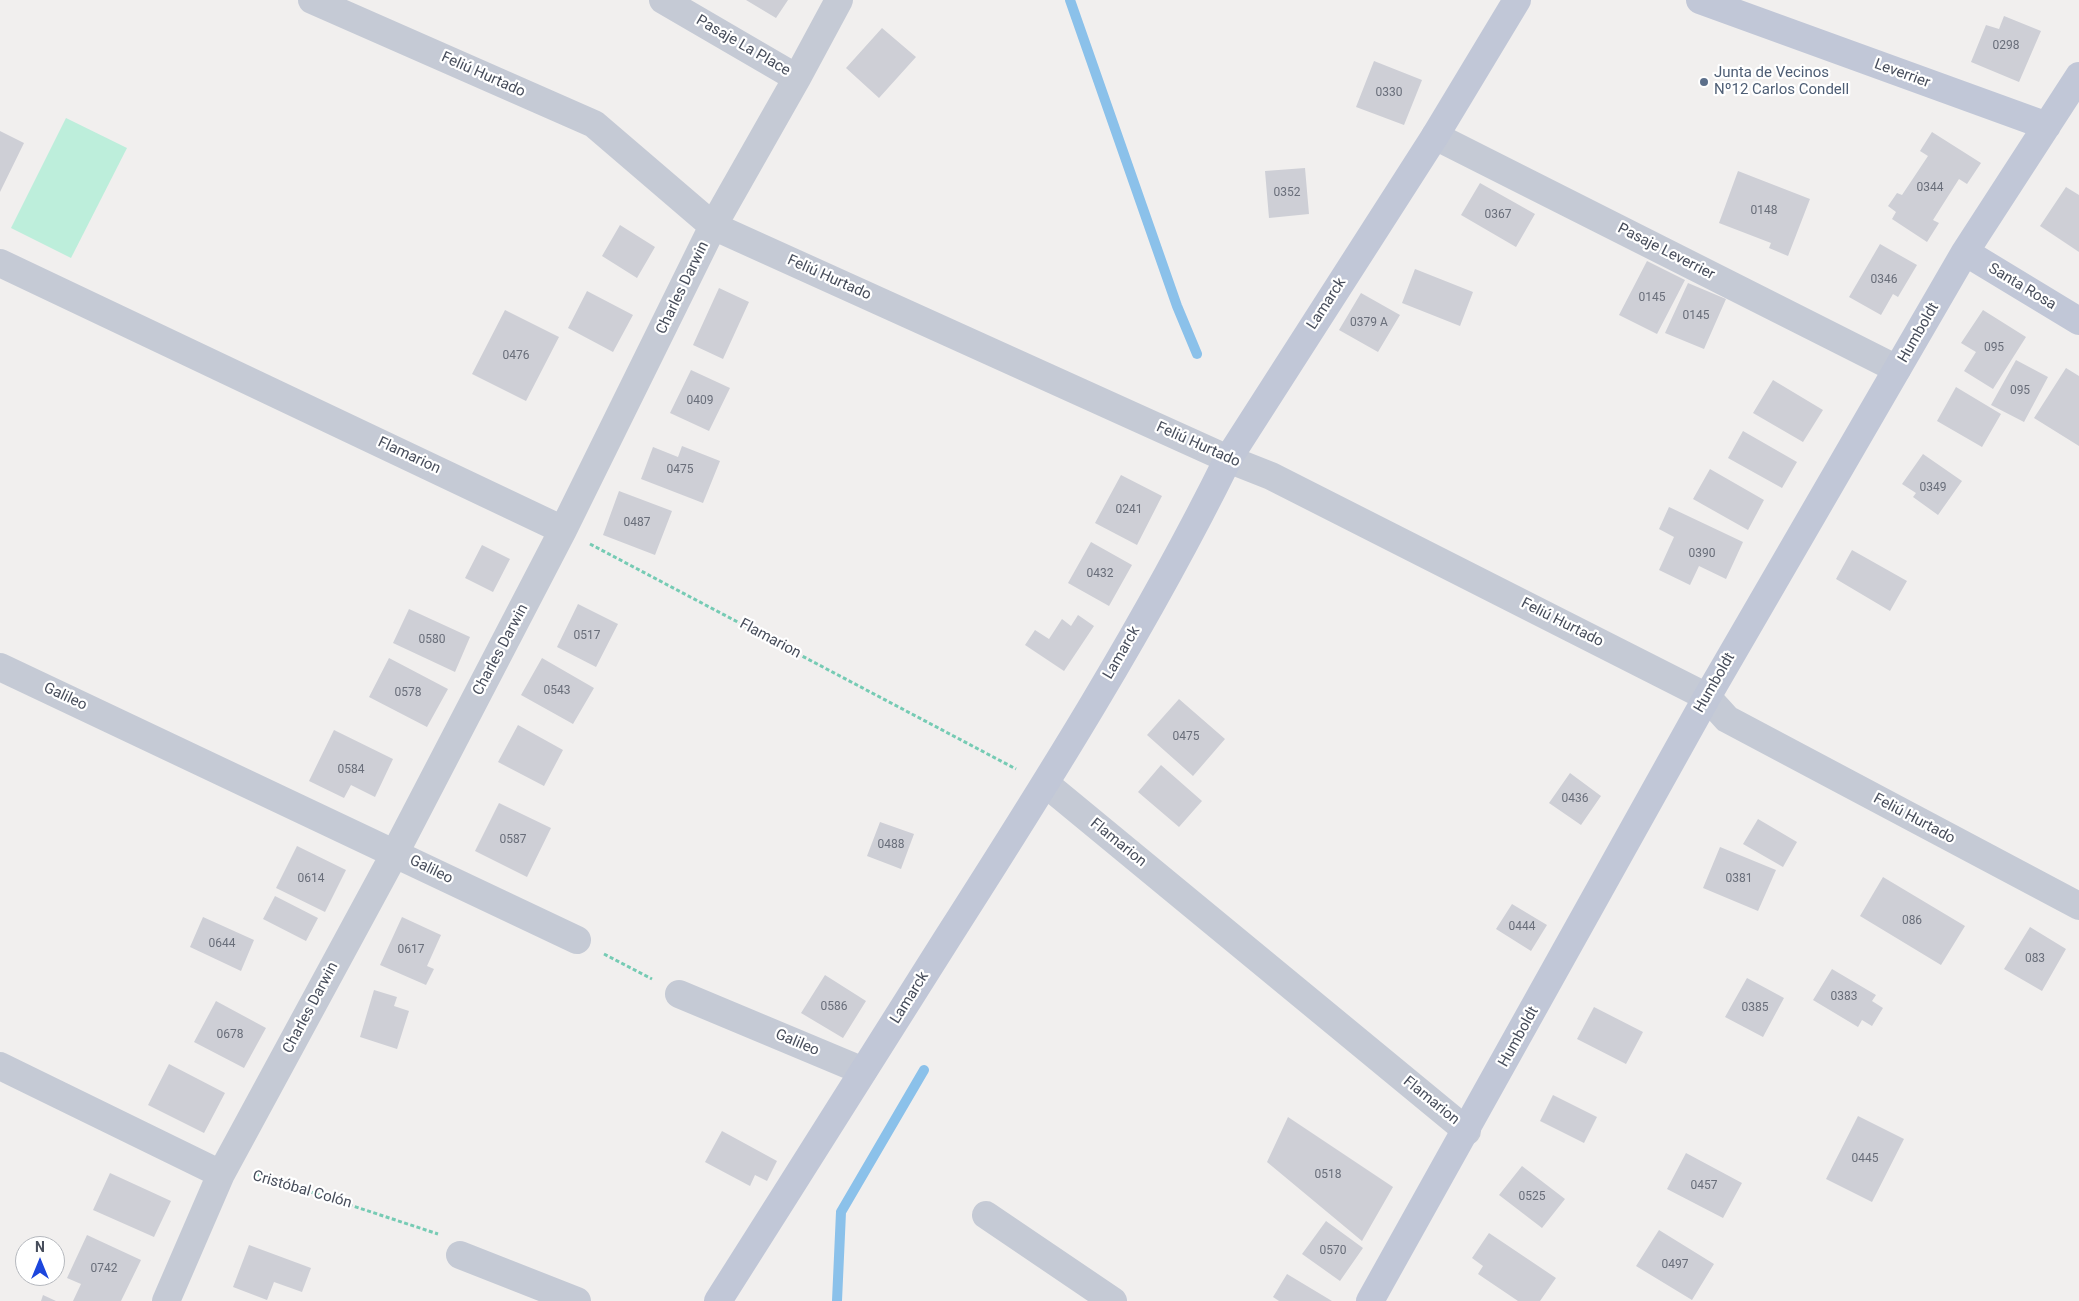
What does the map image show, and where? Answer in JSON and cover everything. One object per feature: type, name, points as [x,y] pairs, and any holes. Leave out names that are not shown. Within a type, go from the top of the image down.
[{"type":"main road","name":"Lamarck","points":[[718,1301],[1046,784],[1140,622],[1205,505],[1228,459],[1435,136],[1517,0]]},
{"type":"main road","name":"Leverrier","points":[[1700,0],[2047,126]]},
{"type":"main road","name":"Humboldt","points":[[1370,1301],[1707,697],[1965,252],[2079,76]]},
{"type":"main road","name":"Santa Rosa","points":[[1965,252],[2079,321]]},
{"type":"street","name":"Feliú Hurtado","points":[[312,0],[594,124],[713,226],[1228,459],[1271,476],[1707,697],[1727,719],[2079,906]]},
{"type":"street","name":"Pasaje La Place","points":[[663,0],[798,78]]},
{"type":"street","name":"Charles Darwin","points":[[166,1301],[221,1174],[395,852],[563,530],[713,226],[798,78],[839,0]]},
{"type":"street","name":"Pasaje Leverrier","points":[[1435,136],[1898,369]]},
{"type":"street","name":"Flamarion","points":[[0,263],[563,530]]},
{"type":"street","name":"Galileo","points":[[0,667],[395,852],[577,940]]},
{"type":"street","name":"Flamarion","points":[[1046,784],[1467,1130]]},
{"type":"street","name":"Galileo","points":[[680,994],[863,1071]]},
{"type":"street","points":[[0,1066],[221,1174]]},
{"type":"street","points":[[986,1215],[1113,1301]]},
{"type":"street","points":[[460,1255],[576,1301]]},
{"type":"path","name":"Flamarion","points":[[563,530],[1046,784]]},
{"type":"path","points":[[577,940],[680,994]]},
{"type":"path","name":"Cristóbal Colón","points":[[221,1174],[255,1174],[435,1232],[460,1255]]},
{"type":"green space","points":[[66,118],[127,148],[71,258],[11,228]]},
{"type":"building","points":[[746,0],[788,0],[776,18]]},
{"type":"building","points":[[2004,16],[2041,31],[2019,82],[1971,62],[1986,25],[1999,29]]},
{"type":"building","points":[[882,28],[916,57],[879,98],[846,68]]},
{"type":"building","points":[[1374,61],[1422,80],[1404,125],[1356,107]]},
{"type":"building","points":[[0,131],[24,143],[0,192]]},
{"type":"building","points":[[1932,132],[1981,163],[1967,184],[1959,179],[1933,220],[1939,223],[1927,242],[1892,219],[1896,212],[1888,206],[1897,193],[1902,195],[1928,156],[1920,151]]},
{"type":"building","points":[[1305,168],[1309,214],[1269,218],[1265,171]]},
{"type":"building","points":[[1738,171],[1810,199],[1788,256],[1769,248],[1771,243],[1719,223]]},
{"type":"building","points":[[1480,183],[1535,214],[1516,247],[1461,215]]},
{"type":"building","points":[[2066,187],[2079,195],[2079,252],[2040,226]]},
{"type":"building","points":[[620,225],[655,247],[637,278],[602,256]]},
{"type":"building","points":[[1880,244],[1917,265],[1898,297],[1893,294],[1881,315],[1849,297]]},
{"type":"building","points":[[1647,261],[1685,280],[1657,334],[1619,315]]},
{"type":"building","points":[[1415,269],[1473,292],[1460,326],[1402,303]]},
{"type":"building","points":[[1688,283],[1726,299],[1704,349],[1665,333]]},
{"type":"building","points":[[719,288],[749,302],[723,359],[693,345]]},
{"type":"building","points":[[587,291],[633,315],[613,352],[568,328]]},
{"type":"building","points":[[1361,293],[1400,315],[1378,352],[1339,330]]},
{"type":"building","points":[[505,310],[559,337],[526,401],[472,374]]},
{"type":"building","points":[[1983,310],[2026,337],[1993,389],[1964,371],[1976,352],[1961,343]]},
{"type":"building","points":[[2016,360],[2048,377],[2024,422],[1991,405]]},
{"type":"building","points":[[2066,368],[2079,376],[2079,446],[2034,418]]},
{"type":"building","points":[[691,370],[730,388],[709,431],[670,413]]},
{"type":"building","points":[[1773,380],[1823,410],[1803,442],[1753,413]]},
{"type":"building","points":[[1956,387],[2001,414],[1982,447],[1937,421]]},
{"type":"building","points":[[1743,431],[1797,462],[1782,488],[1728,458]]},
{"type":"building","points":[[682,446],[720,461],[703,503],[641,479],[653,447],[678,457]]},
{"type":"building","points":[[1923,454],[1962,481],[1938,515],[1913,497],[1916,493],[1902,484]]},
{"type":"building","points":[[1710,469],[1764,500],[1748,530],[1693,499]]},
{"type":"building","points":[[1121,475],[1162,496],[1137,545],[1095,523]]},
{"type":"building","points":[[619,491],[672,511],[655,555],[603,535]]},
{"type":"building","points":[[1669,507],[1743,542],[1726,579],[1699,566],[1690,585],[1659,570],[1674,537],[1659,529]]},
{"type":"building","points":[[1091,542],[1132,565],[1109,606],[1068,583]]},
{"type":"building","points":[[482,545],[510,559],[493,592],[465,578]]},
{"type":"building","points":[[1852,550],[1907,581],[1890,611],[1836,579]]},
{"type":"building","points":[[578,604],[618,624],[596,667],[557,647]]},
{"type":"building","points":[[409,609],[470,637],[455,672],[393,643]]},
{"type":"building","points":[[1078,615],[1094,626],[1064,671],[1025,645],[1035,630],[1049,639],[1062,619],[1071,626]]},
{"type":"building","points":[[389,658],[448,689],[427,727],[369,697]]},
{"type":"building","points":[[542,658],[594,688],[573,724],[521,695]]},
{"type":"building","points":[[1179,699],[1225,739],[1193,776],[1147,735]]},
{"type":"building","points":[[518,725],[563,750],[544,786],[498,762]]},
{"type":"building","points":[[334,730],[393,759],[375,797],[351,785],[344,798],[309,781]]},
{"type":"building","points":[[1161,765],[1202,801],[1179,827],[1138,792]]},
{"type":"building","points":[[1570,773],[1601,796],[1581,825],[1549,803]]},
{"type":"building","points":[[499,803],[551,828],[527,877],[475,851]]},
{"type":"building","points":[[1758,819],[1797,842],[1783,867],[1743,844]]},
{"type":"building","points":[[880,822],[914,834],[901,869],[867,856]]},
{"type":"building","points":[[297,846],[346,870],[325,912],[276,888]]},
{"type":"building","points":[[1720,847],[1776,870],[1758,911],[1703,888]]},
{"type":"building","points":[[1883,877],[1965,926],[1941,965],[1860,916]]},
{"type":"building","points":[[275,896],[318,918],[306,941],[263,919]]},
{"type":"building","points":[[1512,904],[1547,925],[1531,951],[1496,929]]},
{"type":"building","points":[[203,917],[254,940],[241,971],[190,947]]},
{"type":"building","points":[[402,917],[441,935],[427,966],[434,969],[426,985],[380,965]]},
{"type":"building","points":[[2030,927],[2066,949],[2042,991],[2004,969]]},
{"type":"building","points":[[1832,969],[1876,995],[1872,1001],[1883,1008],[1872,1026],[1862,1020],[1858,1027],[1813,1000]]},
{"type":"building","points":[[825,975],[866,1001],[843,1038],[801,1013]]},
{"type":"building","points":[[1747,978],[1784,998],[1763,1037],[1725,1017]]},
{"type":"building","points":[[374,990],[397,997],[394,1006],[409,1011],[397,1049],[360,1037]]},
{"type":"building","points":[[216,1001],[266,1028],[244,1068],[194,1042]]},
{"type":"building","points":[[1594,1007],[1643,1032],[1626,1064],[1577,1039]]},
{"type":"building","points":[[169,1064],[225,1093],[204,1133],[148,1105]]},
{"type":"building","points":[[1553,1095],[1597,1117],[1584,1143],[1540,1121]]},
{"type":"building","points":[[1858,1116],[1904,1139],[1872,1202],[1826,1179]]},
{"type":"building","points":[[1288,1117],[1393,1187],[1362,1241],[1267,1162]]},
{"type":"building","points":[[722,1131],[777,1161],[767,1181],[755,1175],[750,1186],[705,1162]]},
{"type":"building","points":[[1686,1153],[1742,1183],[1723,1218],[1667,1189]]},
{"type":"building","points":[[1522,1166],[1565,1199],[1542,1228],[1499,1195]]},
{"type":"building","points":[[110,1173],[171,1201],[154,1237],[93,1210]]},
{"type":"building","points":[[1326,1221],[1363,1248],[1340,1281],[1302,1254]]},
{"type":"building","points":[[1659,1230],[1714,1264],[1692,1300],[1636,1266]]},
{"type":"building","points":[[1489,1233],[1556,1278],[1540,1301],[1518,1301],[1478,1274],[1483,1266],[1472,1258]]},
{"type":"building","points":[[87,1235],[141,1260],[121,1301],[73,1301],[81,1284],[67,1278]]},
{"type":"building","points":[[249,1245],[311,1268],[302,1292],[274,1282],[267,1300],[233,1287]]},
{"type":"building","points":[[1287,1274],[1332,1301],[1279,1301],[1273,1297]]},
{"type":"building","points":[[43,1295],[56,1301],[41,1301]]},
{"type":"waterway","points":[[1070,0],[1177,306],[1197,354]]},
{"type":"waterway","points":[[837,1301],[841,1212],[924,1070]]},
{"type":"place","name":"Junta de Vecinos Nº12 Carlos Condell","points":[[1704,82]]}]
